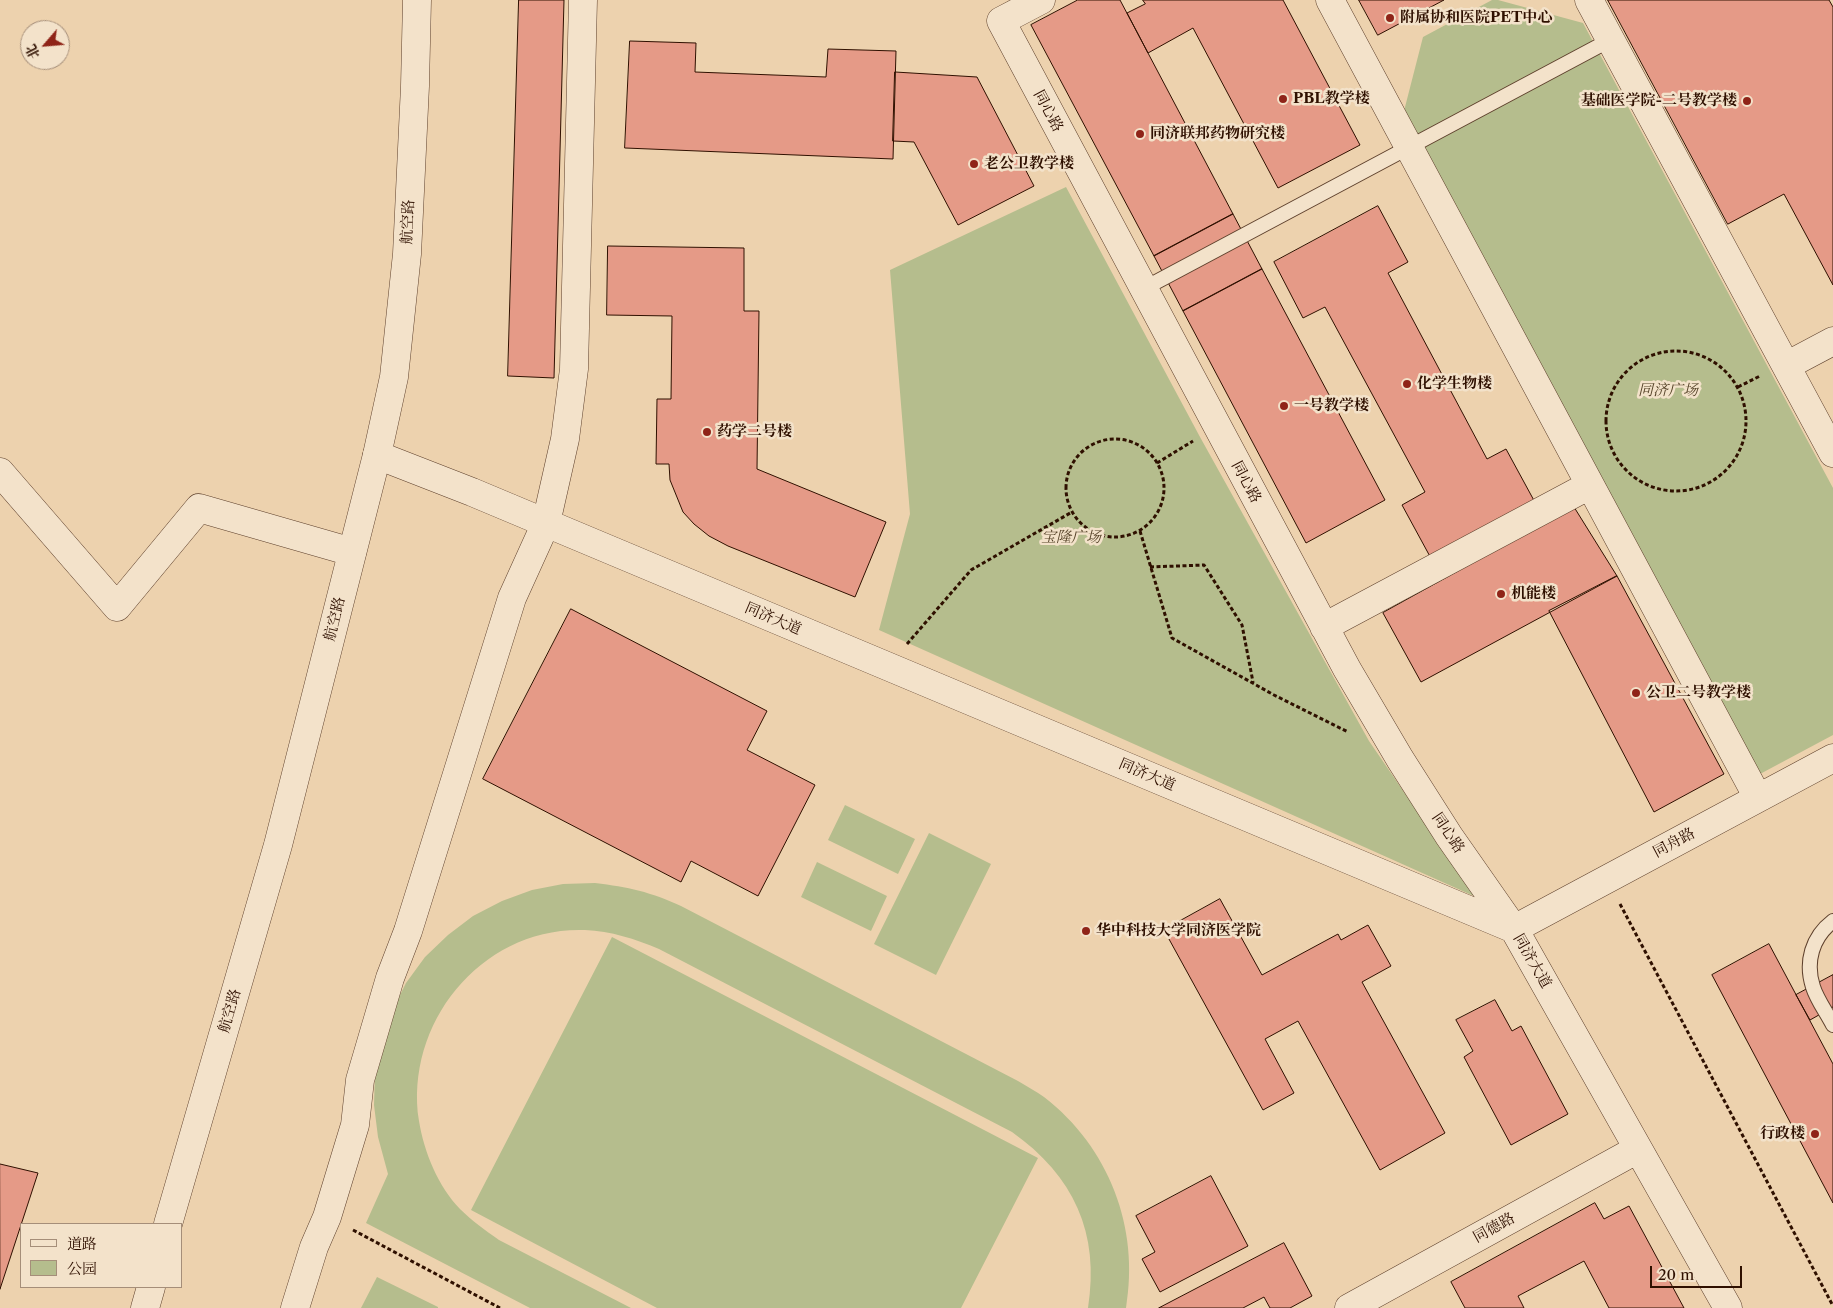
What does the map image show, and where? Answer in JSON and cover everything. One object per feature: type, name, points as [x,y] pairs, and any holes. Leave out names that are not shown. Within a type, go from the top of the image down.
[{"type":"street","name":"航空路","points":[[168,1223],[278,845],[377,455],[394,377],[407,254],[417,0]]},
{"type":"street","points":[[296,1308],[314,1247],[327,1217],[355,1125],[360,1080],[390,978],[408,931],[512,598],[546,524],[566,439],[574,369],[583,0]]},
{"type":"street","name":"同心路","points":[[1041,0],[1000,21],[1347,669],[1449,836],[1514,929]]},
{"type":"street","points":[[1330,0],[1758,798]]},
{"type":"street","points":[[1589,0],[1833,453]]},
{"type":"street","points":[[1786,366],[1833,341]]},
{"type":"street","name":"同济大道","points":[[377,455],[1514,929],[1728,1308]]},
{"type":"street","points":[[0,472],[117,608],[199,508],[352,552]]},
{"type":"street","points":[[1324,627],[1590,485]]},
{"type":"street","name":"同舟路","points":[[1514,929],[1833,758]]},
{"type":"street","name":"同德路","points":[[1349,1308],[1638,1149]]},
{"type":"street","points":[[145,1308],[151,1288]]},
{"type":"lane","points":[[1143,290],[1610,40]]},
{"type":"lane","points":[[1833,921],[1826,926],[1816,940],[1810,955],[1810,972],[1814,988],[1833,1025]]},
{"type":"path","points":[[1678,351],[1696,353],[1713,361],[1727,372],[1738,387],[1745,404],[1747,423],[1744,441],[1737,458],[1726,473],[1711,484],[1694,490],[1675,492],[1657,489],[1640,482],[1626,471],[1615,456],[1608,438],[1606,420],[1608,402],[1616,385],[1627,370],[1642,359],[1659,353],[1678,351]]},
{"type":"path","points":[[1157,463],[1200,437]]},
{"type":"path","points":[[1115,439],[1131,442],[1146,450],[1157,463],[1163,478],[1164,493],[1160,508],[1152,521],[1140,531],[1125,537],[1110,537],[1094,533],[1082,524],[1072,512],[1067,496],[1067,479],[1073,463],[1084,450],[1098,442],[1115,439]]},
{"type":"path","points":[[887,666],[971,570],[1072,512]]},
{"type":"path","points":[[1140,531],[1172,638],[1350,733]]},
{"type":"path","points":[[1150,567],[1204,565],[1242,625],[1253,682]]},
{"type":"path","points":[[1606,879],[1833,1306]]},
{"type":"path","points":[[327,1217],[500,1308]]},
{"type":"green space","name":"同济广场","points":[[1492,0],[1583,23],[1833,488],[1833,735],[1760,774],[1404,111],[1423,37]]},
{"type":"green space","name":"宝隆广场","points":[[1066,187],[1200,437],[1369,741],[1476,897],[879,630],[910,514],[890,270]]},
{"type":"green space","points":[[845,805],[915,839],[898,874],[828,840]]},
{"type":"green space","points":[[929,833],[991,864],[936,975],[874,944]]},
{"type":"green space","points":[[817,862],[887,896],[871,931],[801,897]]},
{"type":"green space","points":[[595,883],[639,891],[681,906],[1018,1081],[1044,1097],[1067,1117],[1086,1140],[1102,1165],[1115,1191],[1123,1219],[1128,1248],[1129,1278],[1126,1308],[1088,1308],[1091,1281],[1090,1255],[1086,1231],[1078,1208],[1052,1168],[1034,1149],[1012,1132],[659,949],[623,936],[604,932],[585,930],[548,933],[514,944],[484,963],[458,987],[438,1016],[424,1049],[418,1084],[419,1121],[424,1145],[433,1168],[452,1200],[469,1218],[499,1240],[631,1308],[530,1308],[366,1223],[388,1174],[378,1137],[374,1105],[375,1073],[392,1011],[406,983],[425,957],[448,935],[473,916],[502,901],[532,890],[563,884]]},
{"type":"green space","points":[[612,937],[1038,1158],[961,1308],[657,1308],[471,1210]]},
{"type":"green space","points":[[377,1277],[438,1307],[438,1308],[361,1308]]},
{"type":"building","points":[[519,0],[564,0],[554,378],[508,376]]},
{"type":"building","name":"同济联邦药物研究楼","points":[[1078,0],[1120,0],[1233,214],[1154,256],[1031,25]]},
{"type":"building","name":"PBL教学楼","points":[[1143,0],[1283,0],[1360,145],[1278,188],[1193,28],[1148,53],[1127,13],[1145,4]]},
{"type":"building","name":"附属协和医院PET中心","points":[[1359,0],[1444,0],[1378,35]]},
{"type":"building","name":"基础医学院-二号教学楼","points":[[1608,0],[1829,0],[1833,7],[1833,285],[1784,194],[1728,224]]},
{"type":"building","points":[[630,41],[696,43],[695,72],[826,77],[828,49],[896,51],[893,159],[625,148]]},
{"type":"building","name":"老公卫教学楼","points":[[895,72],[977,77],[1034,186],[958,225],[914,142],[893,141]]},
{"type":"building","name":"化学生物楼","points":[[1378,206],[1408,262],[1388,273],[1487,459],[1506,449],[1537,506],[1433,562],[1402,505],[1425,492],[1325,307],[1303,318],[1274,262]]},
{"type":"building","points":[[1233,214],[1262,269],[1183,311],[1154,256]]},
{"type":"building","name":"药学二号楼","points":[[608,246],[744,248],[744,311],[759,311],[757,469],[886,522],[855,597],[728,546],[709,536],[683,512],[670,480],[669,464],[656,464],[657,399],[671,399],[672,316],[607,315]]},
{"type":"building","name":"一号教学楼","points":[[1262,269],[1385,500],[1306,543],[1183,311]]},
{"type":"building","name":"机能楼","points":[[1574,507],[1617,576],[1421,682],[1383,613]]},
{"type":"building","name":"公卫二号教学楼","points":[[1617,576],[1724,774],[1654,812],[1549,611]]},
{"type":"building","points":[[571,609],[767,711],[747,750],[815,785],[758,896],[691,861],[681,882],[483,779]]},
{"type":"building","points":[[1220,899],[1262,975],[1338,934],[1341,940],[1368,925],[1391,966],[1362,982],[1445,1133],[1380,1170],[1298,1021],[1265,1039],[1294,1093],[1263,1110],[1164,930]]},
{"type":"building","name":"行政楼","points":[[1769,944],[1833,1064],[1833,1203],[1712,975]]},
{"type":"building","points":[[1833,975],[1833,1007],[1810,1020],[1796,995]]},
{"type":"building","points":[[1495,1000],[1512,1031],[1521,1026],[1568,1114],[1511,1145],[1464,1057],[1473,1051],[1456,1020]]},
{"type":"building","points":[[0,1164],[38,1173],[22,1223],[20,1223],[0,1289]]},
{"type":"building","points":[[1211,1176],[1248,1246],[1160,1292],[1142,1259],[1155,1252],[1136,1216]]},
{"type":"building","points":[[1595,1203],[1604,1219],[1629,1206],[1684,1308],[1609,1308],[1584,1261],[1518,1296],[1524,1308],[1465,1308],[1451,1282]]},
{"type":"building","points":[[1284,1243],[1312,1296],[1290,1308],[1270,1308],[1264,1297],[1243,1308],[1159,1308]]},
{"type":"place","name":"附属协和医院PET中心","points":[[1390,18]]},
{"type":"place","name":"PBL教学楼","points":[[1283,99]]},
{"type":"place","name":"基础医学院-二号教学楼","points":[[1747,101]]},
{"type":"place","name":"同济联邦药物研究楼","points":[[1140,134]]},
{"type":"place","name":"老公卫教学楼","points":[[974,164]]},
{"type":"place","name":"化学生物楼","points":[[1407,384]]},
{"type":"place","name":"一号教学楼","points":[[1284,406]]},
{"type":"place","name":"药学二号楼","points":[[707,432]]},
{"type":"place","name":"机能楼","points":[[1501,594]]},
{"type":"place","name":"公卫二号教学楼","points":[[1636,693]]},
{"type":"place","name":"华中科技大学同济医学院","points":[[1086,931]]},
{"type":"place","name":"行政楼","points":[[1815,1134]]}]
